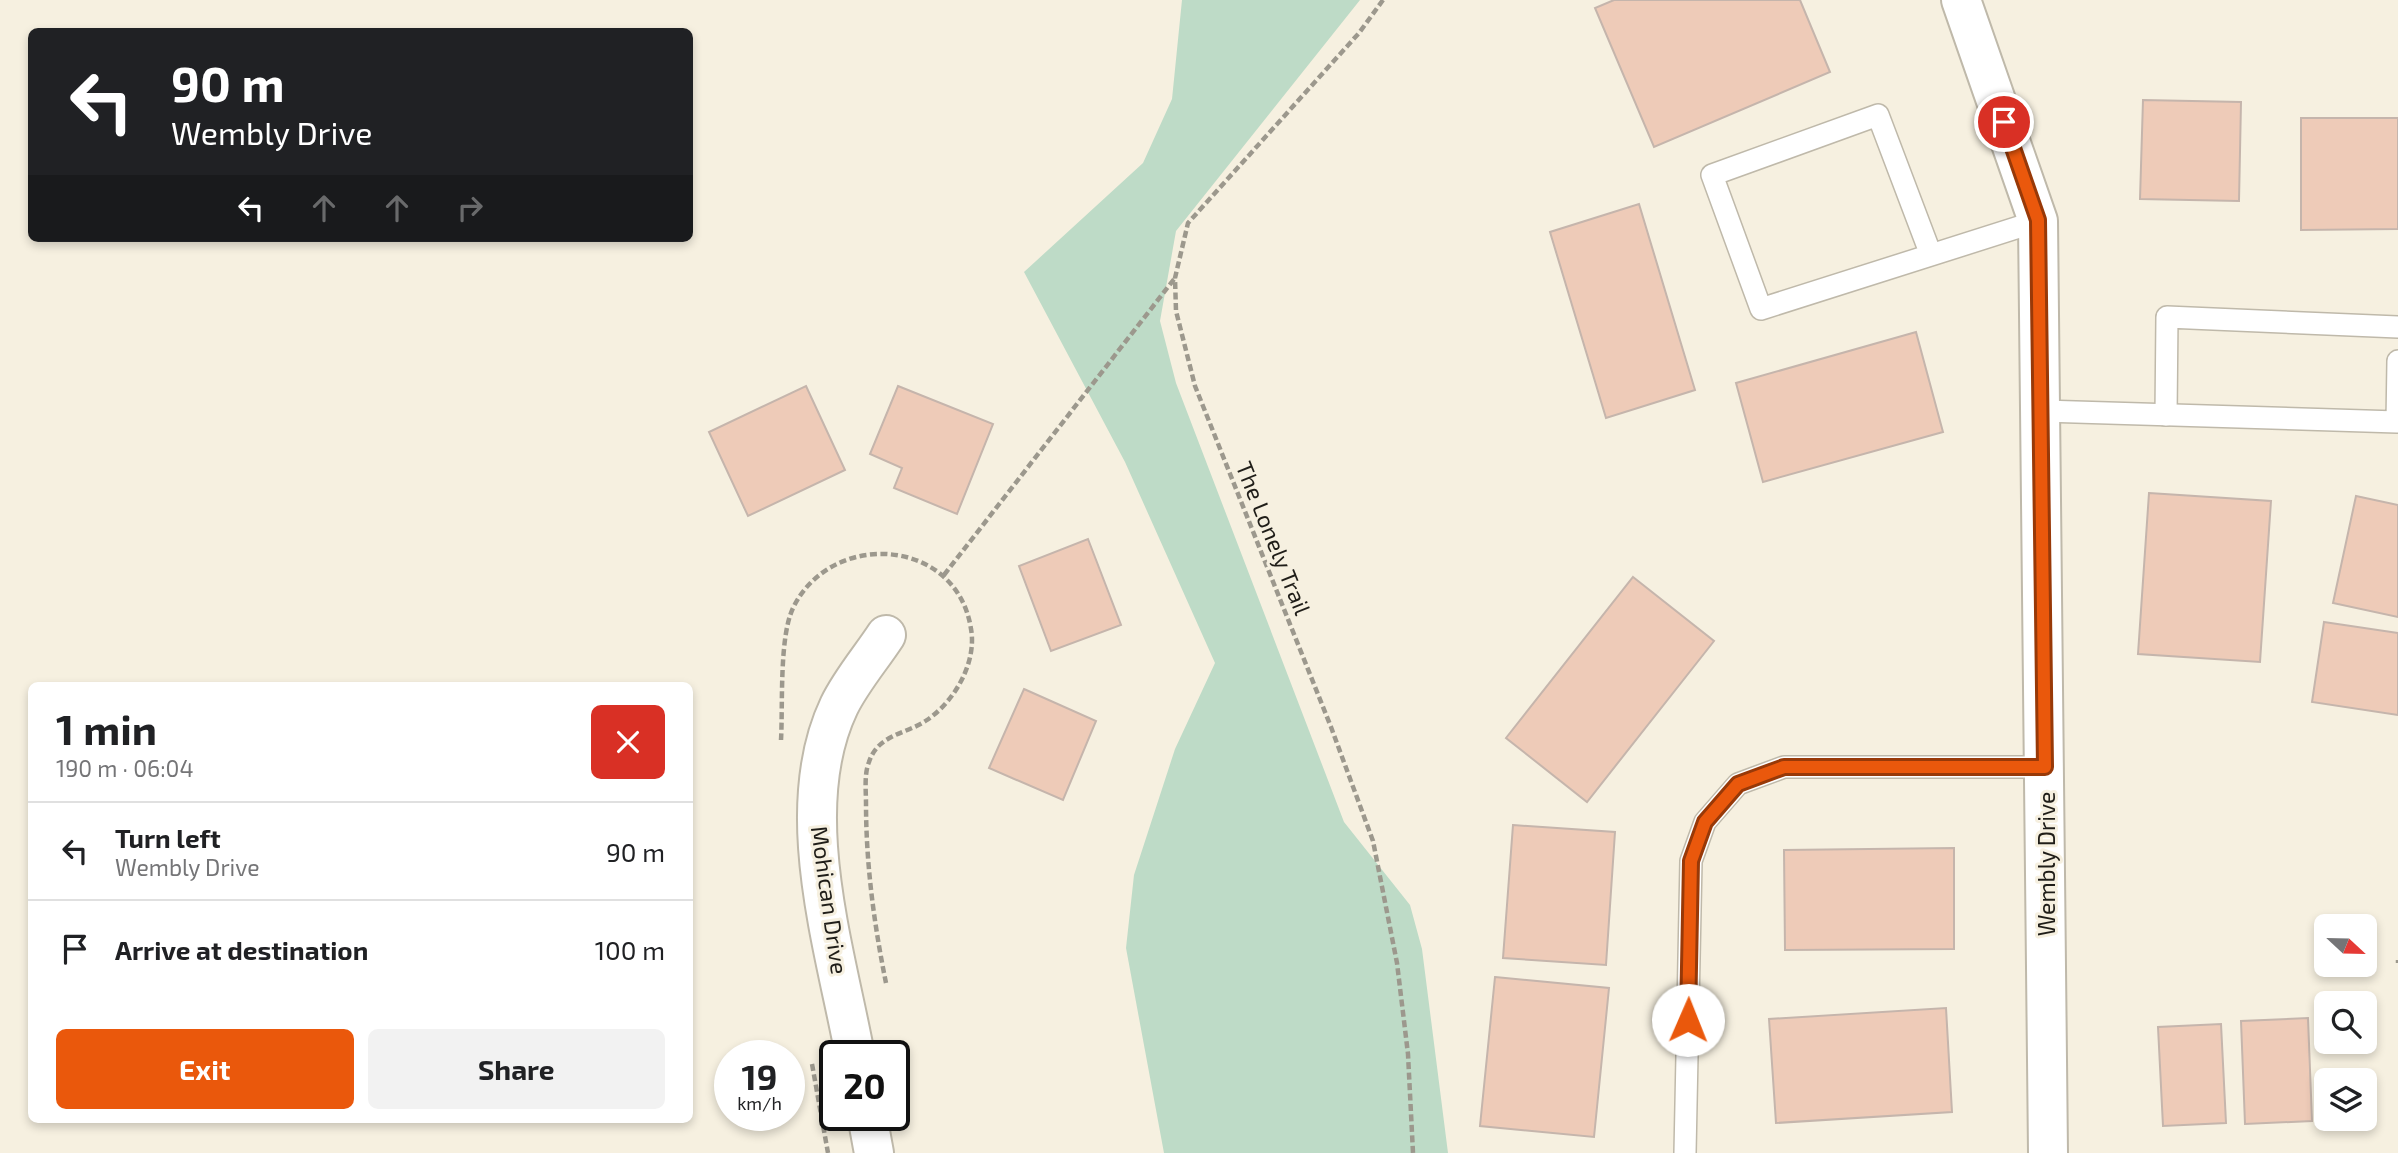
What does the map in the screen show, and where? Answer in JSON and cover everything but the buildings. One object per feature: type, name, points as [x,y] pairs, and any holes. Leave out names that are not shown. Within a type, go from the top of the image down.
[{"type":"street","name":"Wembly Drive","points":[[1961,0],[2038,220],[2043,411],[2048,1153]]},
{"type":"street","name":"Mohican Drive","points":[[852,1040],[822,876],[816,789],[826,741],[840,704],[886,635]]},
{"type":"street","points":[[870,1131],[874,1153]]},
{"type":"lane","points":[[1931,255],[1878,115],[1712,175],[1761,309],[1931,255],[2038,220]]},
{"type":"lane","points":[[2166,415],[2167,317],[2398,327]]},
{"type":"lane","points":[[2043,411],[2397,422],[2398,361]]},
{"type":"lane","points":[[1685,1153],[1691,861],[1705,822],[1738,784],[1784,767],[2045,767]]},
{"type":"path","name":"The Lonely Trail","points":[[1382,0],[1359,33],[1188,223],[1175,278],[1176,311],[1195,386],[1332,727],[1373,841],[1397,963],[1408,1054],[1413,1153]]},
{"type":"path","points":[[944,575],[1175,278]]},
{"type":"green space","points":[[1182,0],[1360,0],[1176,231],[1160,321],[1176,383],[1344,822],[1410,905],[1422,949],[1448,1153],[1164,1153],[1126,948],[1134,875],[1175,749],[1215,663],[1125,462],[1024,272],[1143,163],[1172,99]]},
{"type":"route","points":[[1688,1020],[1691,861],[1705,822],[1738,784],[1784,767],[2045,767],[2043,411],[2038,220],[2004,122]]}]
